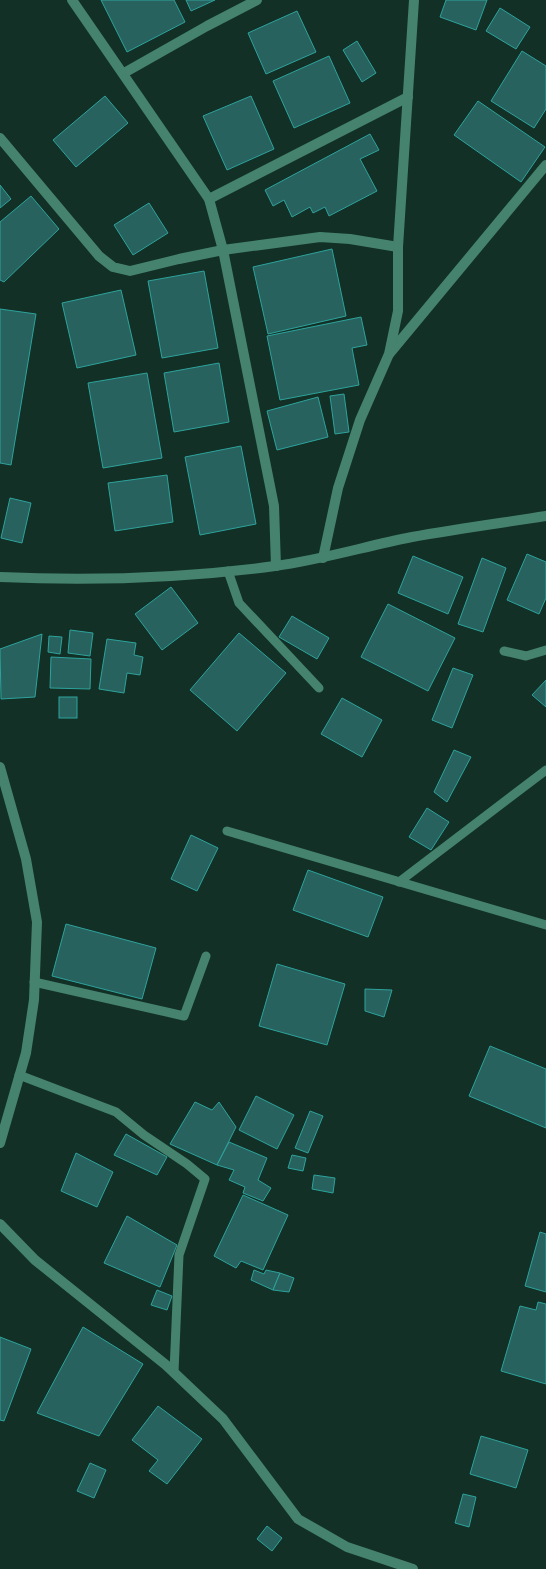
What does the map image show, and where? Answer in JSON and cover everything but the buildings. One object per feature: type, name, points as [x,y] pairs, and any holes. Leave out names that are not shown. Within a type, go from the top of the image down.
[{"type":"street","points":[[72,0],[209,199],[223,250],[274,506],[276,566]]},
{"type":"street","points":[[124,73],[206,26],[258,0]]},
{"type":"street","points":[[323,558],[338,488],[360,420],[389,354],[398,310],[398,246],[414,0]]},
{"type":"street","points":[[209,199],[408,97]]},
{"type":"street","points":[[0,138],[99,256],[113,267],[130,271],[223,250],[320,237],[350,238],[398,246]]},
{"type":"street","points":[[389,354],[546,166]]},
{"type":"street","points":[[0,577],[30,579],[173,576],[276,566],[323,558],[411,538],[546,516]]},
{"type":"street","points":[[0,767],[26,859],[37,922],[34,1000],[26,1053],[0,1143]]},
{"type":"street","points":[[0,1224],[35,1260],[174,1372],[223,1419],[298,1518],[347,1547],[413,1569]]},
{"type":"lane","points":[[228,571],[239,603],[319,688]]},
{"type":"lane","points":[[504,650],[526,656],[546,650]]},
{"type":"lane","points":[[399,882],[546,770]]},
{"type":"lane","points":[[227,831],[546,925]]},
{"type":"lane","points":[[34,982],[184,1016],[206,956]]},
{"type":"lane","points":[[19,1075],[116,1112],[144,1135],[187,1164],[205,1180],[179,1255],[174,1372]]}]
